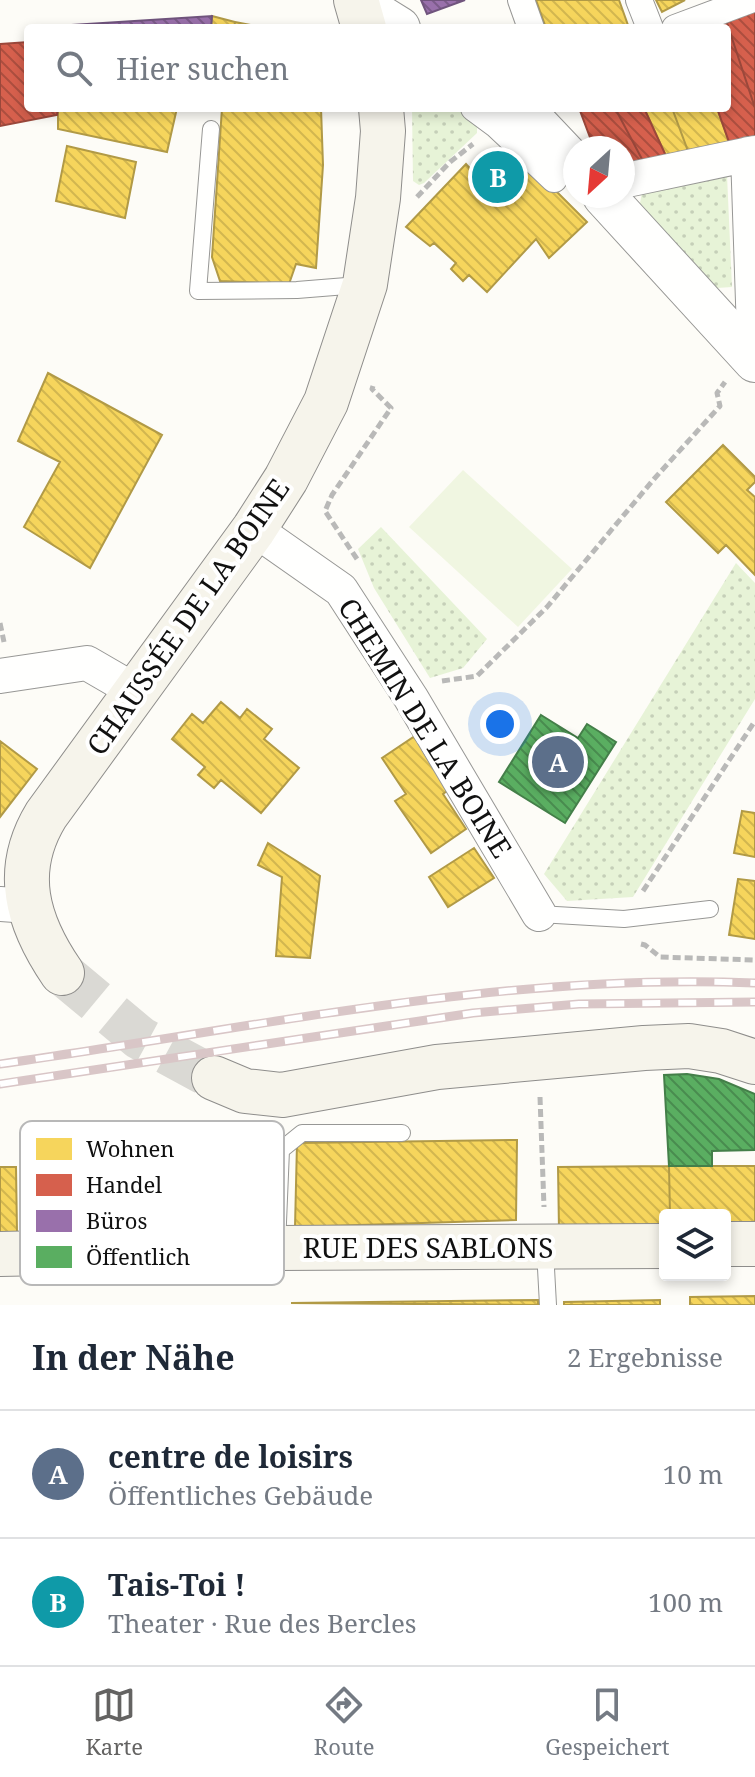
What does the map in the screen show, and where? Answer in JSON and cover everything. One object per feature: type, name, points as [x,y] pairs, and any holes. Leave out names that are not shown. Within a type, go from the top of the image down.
[{"type":"main road","name":"CHAUSSÉE DE LA BOINE","points":[[62,973],[14,905],[29,853],[38,829],[254,529],[286,479],[326,402],[365,284],[378,198],[381,112]]},
{"type":"main road","points":[[214,1078],[245,1091],[282,1095],[437,1067],[644,1048],[689,1046],[721,1051],[755,1062]]},
{"type":"main road","points":[[731,1244],[755,1244]]},
{"type":"main road","name":"RUE DES SABLONS","points":[[284,1248],[659,1246]]},
{"type":"main road","name":"RUE DES SABLONS","points":[[0,1254],[20,1254]]},
{"type":"street","points":[[521,0],[530,24]]},
{"type":"street","points":[[639,0],[648,24]]},
{"type":"street","points":[[686,24],[750,0]]},
{"type":"street","points":[[357,8],[391,24]]},
{"type":"street","points":[[479,112],[563,171]]},
{"type":"street","points":[[527,112],[563,170]]},
{"type":"street","points":[[635,182],[752,154],[746,366]]},
{"type":"street","points":[[634,208],[746,366]]},
{"type":"street","name":"CHEMIN DE LA BOINE","points":[[254,529],[341,590],[411,698],[539,914]]},
{"type":"street","points":[[0,676],[87,663],[137,692]]},
{"type":"lane","points":[[211,129],[198,291],[297,290],[365,284]]},
{"type":"lane","points":[[539,914],[618,919],[710,909]]},
{"type":"lane","points":[[284,1148],[302,1133],[402,1133]]},
{"type":"lane","points":[[545,1248],[548,1305]]},
{"type":"path","points":[[406,204],[423,193],[450,162]]},
{"type":"path","points":[[411,698],[425,683],[477,676],[547,607],[654,479],[720,406],[717,393],[746,366]]},
{"type":"path","points":[[358,561],[325,511],[332,495],[391,408],[372,389]]},
{"type":"path","points":[[755,721],[618,919],[612,940],[645,945],[660,957],[755,960]]},
{"type":"path","points":[[540,1092],[543,1196]]},
{"type":"green space","points":[[412,112],[472,112],[477,133],[424,183],[419,185],[413,181]]},
{"type":"green space","points":[[727,175],[732,287],[717,288],[639,209],[642,192]]},
{"type":"green space","points":[[463,470],[572,569],[518,627],[409,527]]},
{"type":"green space","points":[[381,527],[487,639],[463,668],[430,678],[374,588],[358,549]]},
{"type":"green space","points":[[736,563],[755,583],[755,699],[633,897],[567,901],[544,874]]},
{"type":"building: Wohnen","points":[[536,0],[619,0],[628,24],[545,24]]},
{"type":"building: Wohnen","points":[[656,0],[685,0],[662,12]]},
{"type":"building: Wohnen","points":[[212,16],[235,22],[235,24],[211,24]]},
{"type":"building: Wohnen","points":[[58,112],[176,112],[167,152],[58,129]]},
{"type":"building: Wohnen","points":[[222,112],[321,112],[323,165],[316,268],[296,264],[289,284],[220,281],[212,257]]},
{"type":"building: Wohnen","points":[[646,112],[673,112],[688,151],[666,156]]},
{"type":"building: Wohnen","points":[[673,112],[718,112],[729,142],[688,151]]},
{"type":"building: Wohnen","points":[[510,145],[563,198],[563,208],[573,208],[587,222],[549,258],[536,239],[487,292],[469,275],[463,281],[451,269],[456,263],[434,243],[430,246],[406,227],[466,164],[476,175]]},
{"type":"building: Wohnen","points":[[67,146],[136,162],[125,218],[56,201]]},
{"type":"building: Wohnen","points":[[48,373],[162,435],[90,568],[24,527],[60,462],[18,441]]},
{"type":"building: Wohnen","points":[[723,445],[755,477],[755,482],[747,490],[755,497],[755,575],[726,545],[718,553],[666,502]]},
{"type":"building: Wohnen","points":[[221,702],[240,718],[247,709],[272,729],[264,739],[299,768],[261,813],[221,780],[214,788],[198,775],[205,767],[172,739],[192,714],[203,723]]},
{"type":"building: Wohnen","points":[[415,736],[451,788],[443,794],[466,829],[431,853],[395,801],[406,794],[382,758]]},
{"type":"building: Wohnen","points":[[0,741],[37,769],[0,817]]},
{"type":"building: Wohnen","points":[[742,811],[755,813],[755,857],[734,853]]},
{"type":"building: Wohnen","points":[[268,843],[320,876],[310,958],[276,956],[282,877],[258,865]]},
{"type":"building: Wohnen","points":[[474,848],[494,878],[448,907],[429,877]]},
{"type":"building: Wohnen","points":[[738,879],[755,881],[755,939],[729,935]]},
{"type":"building: Wohnen","points":[[517,1140],[516,1220],[295,1227],[297,1143]]},
{"type":"building: Wohnen","points":[[669,1166],[755,1166],[755,1224],[731,1225],[731,1209],[670,1209]]},
{"type":"building: Wohnen","points":[[669,1166],[670,1209],[659,1209],[659,1230],[559,1230],[558,1167]]},
{"type":"building: Wohnen","points":[[0,1167],[16,1167],[17,1232],[0,1233]]},
{"type":"building: Wohnen","points":[[755,1296],[755,1305],[690,1305],[690,1297]]},
{"type":"building: Wohnen","points":[[538,1300],[538,1305],[291,1303]]},
{"type":"building: Wohnen","points":[[660,1300],[660,1305],[564,1305],[564,1302]]},
{"type":"building: Handel","points":[[755,10],[755,108],[731,35],[731,24],[726,20]]},
{"type":"building: Handel","points":[[731,35],[755,108],[755,137],[729,142],[718,112],[731,112]]},
{"type":"building: Handel","points":[[24,42],[24,112],[57,112],[57,115],[0,126],[0,44]]},
{"type":"building: Handel","points":[[580,112],[617,112],[630,136],[590,136]]},
{"type":"building: Handel","points":[[617,112],[646,112],[666,156],[643,161],[635,146],[635,136],[630,136]]},
{"type":"building: Handel","points":[[635,146],[643,161],[635,163]]},
{"type":"building: Büros","points":[[421,0],[465,0],[427,14]]},
{"type":"building: Büros","points":[[212,16],[211,24],[88,24]]},
{"type":"building: Öffentlich","points":[[541,715],[578,738],[587,724],[616,742],[565,823],[499,782]]},
{"type":"building: Öffentlich","points":[[687,1074],[719,1079],[755,1094],[755,1150],[712,1151],[712,1166],[669,1166],[664,1075]]},
{"type":"tunnel","points":[[62,973],[140,1038],[214,1078]]},
{"type":"railway","points":[[0,1064],[376,1006],[470,995],[565,986],[660,982],[755,983]]},
{"type":"railway","points":[[0,1084],[473,1013],[579,1004],[755,1002]]},
{"type":"place","name":"Tais-Toi !","points":[[498,177]]},
{"type":"place","name":"centre de loisirs","points":[[558,762]]}]
